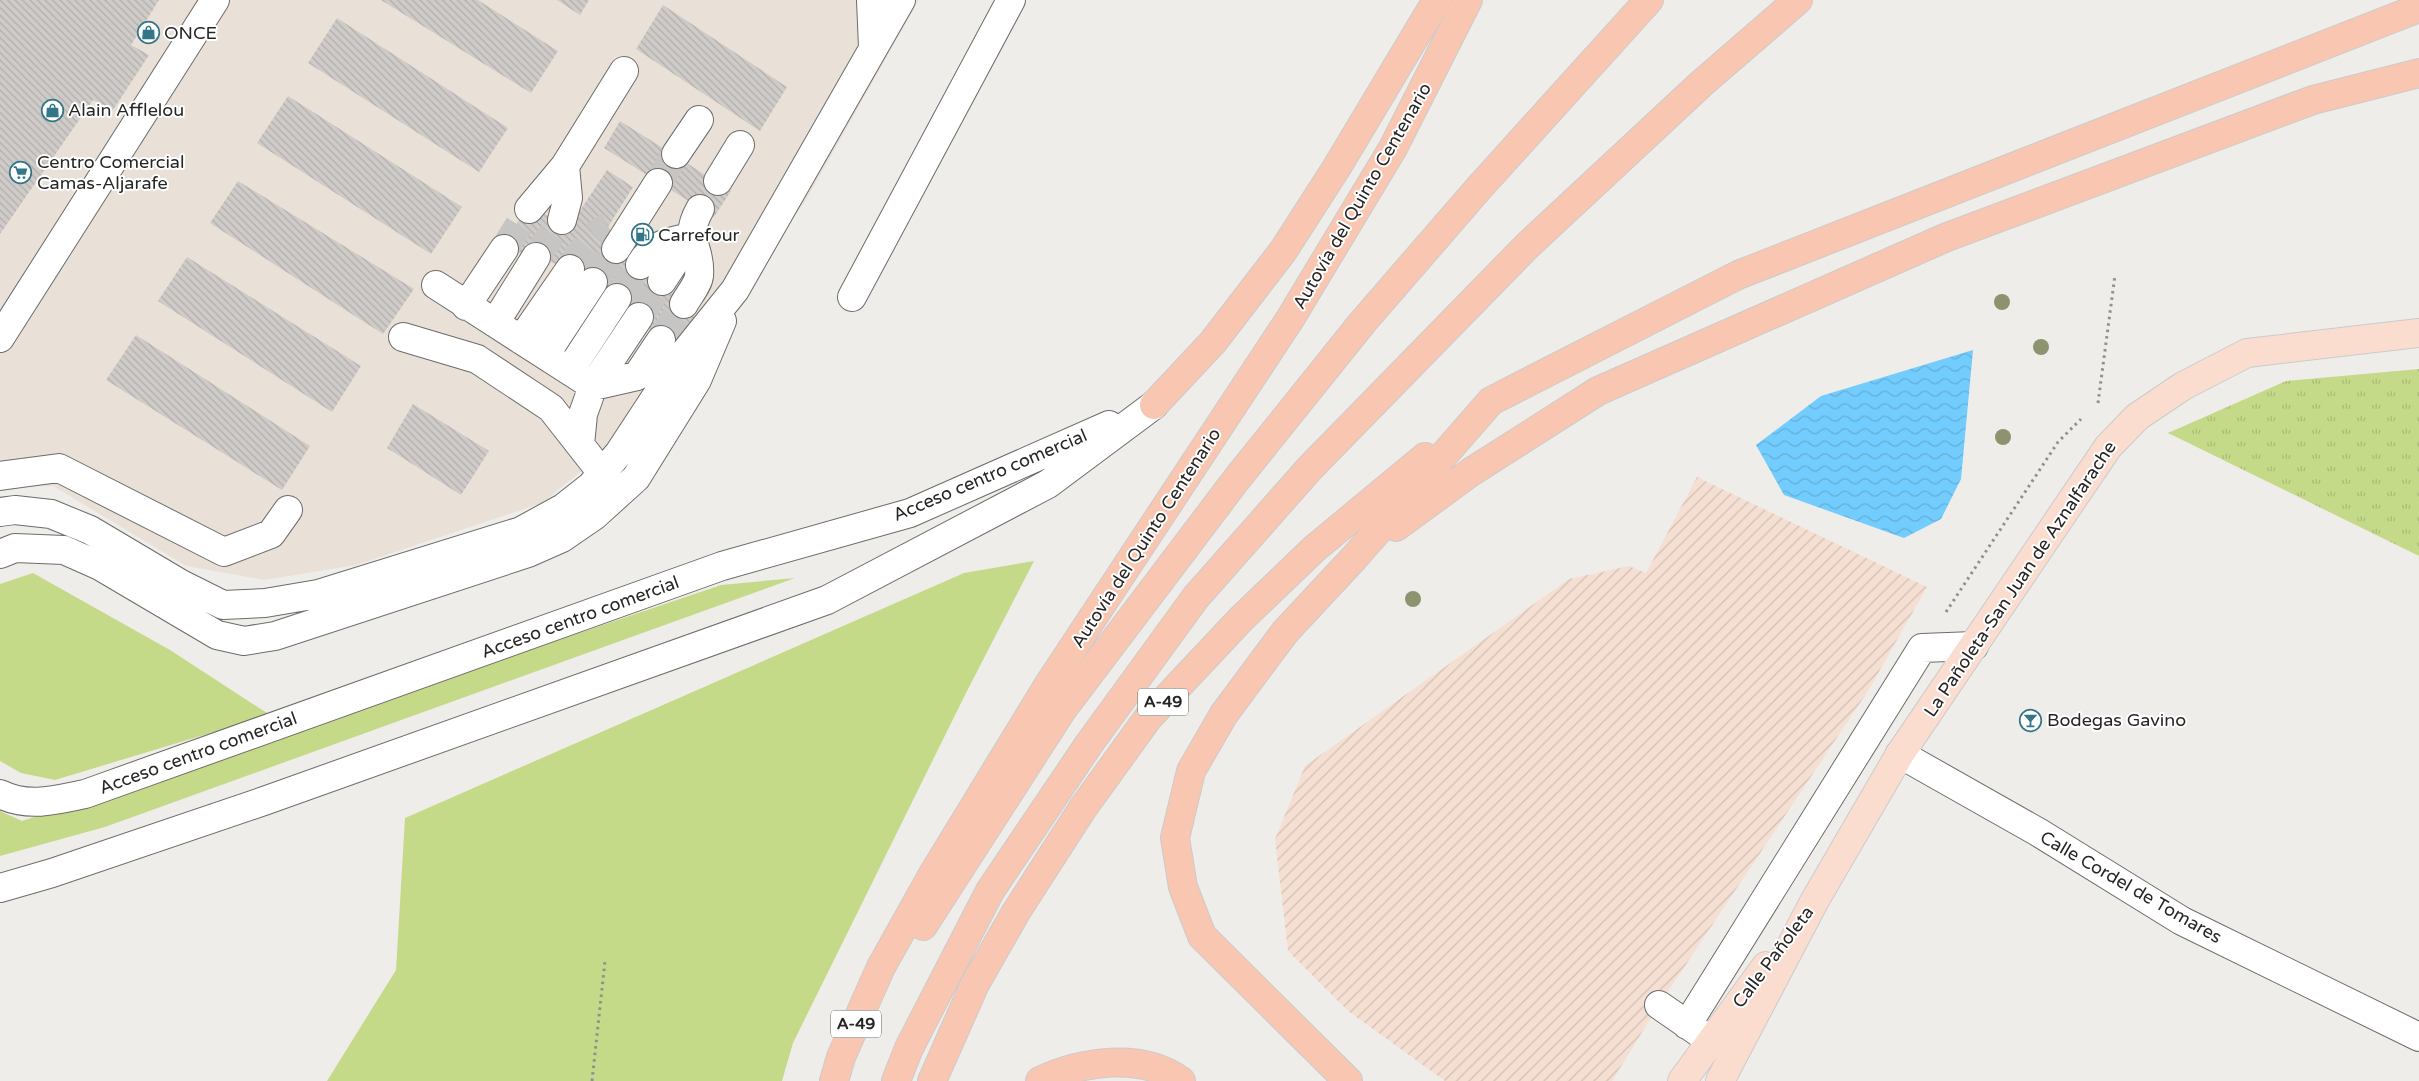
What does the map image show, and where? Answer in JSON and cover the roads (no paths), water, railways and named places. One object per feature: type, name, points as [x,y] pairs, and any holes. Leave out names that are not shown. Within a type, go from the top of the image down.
[{"type":"highway","points":[[1337,167],[1421,0]]},
{"type":"highway","points":[[1154,405],[1213,342],[1283,251],[1337,167],[1437,0]]},
{"type":"highway","points":[[880,967],[927,921],[1006,794],[1062,710],[1236,480],[1362,323],[1478,189],[1649,0]]},
{"type":"highway","points":[[896,1081],[909,1048],[990,891],[1089,744],[1196,598],[1310,468],[1526,247],[1701,84],[1798,0]]},
{"type":"highway","name":"Autovía del Quinto Centenario","points":[[834,1081],[841,1057],[880,967],[938,866],[1049,684],[1296,310],[1393,148],[1467,5]]},
{"type":"highway","points":[[1348,1081],[1202,936],[1183,887],[1175,838],[1191,771],[1224,714],[1285,632],[1354,558],[1491,401],[1738,275],[2419,8]]},
{"type":"highway","points":[[1354,558],[1471,472],[1598,391],[1947,238],[2313,100],[2419,73]]},
{"type":"highway","name":"A-49","points":[[932,1081],[975,984],[1016,912],[1084,808],[1148,718],[1241,619],[1314,549],[1491,401]]},
{"type":"highway","points":[[1040,1081],[1051,1076],[1104,1062],[1149,1065],[1181,1081]]},
{"type":"main road","name":"La Pañoleta-San Juan de Aznalfarache","points":[[1815,900],[1900,754],[2108,447],[2137,417],[2183,386],[2247,353],[2419,333]]},
{"type":"main road","name":"Calle Pañoleta","points":[[1682,1081],[1815,900]]},
{"type":"main road","name":"Calle Pañoleta","points":[[1720,1081],[1734,1058],[1815,900]]},
{"type":"street","points":[[0,338],[216,0]]},
{"type":"street","points":[[871,0],[873,48]]},
{"type":"street","points":[[0,554],[15,548],[64,550],[100,566],[217,635],[244,641],[275,636],[528,553],[562,538],[586,522],[636,478],[696,380],[735,290],[901,0]]},
{"type":"street","points":[[852,297],[1011,0]]},
{"type":"street","points":[[529,209],[565,166],[624,71]]},
{"type":"street","points":[[676,154],[700,120]]},
{"type":"street","points":[[718,181],[740,145]]},
{"type":"street","points":[[562,220],[568,198],[565,166]]},
{"type":"street","points":[[612,237],[651,194]]},
{"type":"street","points":[[684,304],[699,279],[699,259],[691,237],[692,222],[700,209]]},
{"type":"street","points":[[640,264],[646,252],[672,241],[691,237]]},
{"type":"street","points":[[662,281],[691,237]]},
{"type":"street","points":[[466,306],[504,248]]},
{"type":"street","points":[[495,323],[536,256]]},
{"type":"street","points":[[521,340],[582,275],[545,355]]},
{"type":"street","points":[[436,285],[593,386],[637,376],[661,340]]},
{"type":"street","points":[[0,512],[15,510],[51,514],[90,530],[181,584],[223,605],[265,603],[318,594],[520,531],[563,508],[592,486],[619,453],[686,351],[735,290]]},
{"type":"street","points":[[570,370],[617,298]]},
{"type":"street","points":[[580,445],[584,414],[593,386],[639,317]]},
{"type":"street","points":[[403,337],[477,359],[551,408],[602,473]]},
{"type":"street","points":[[0,888],[61,870],[273,798],[827,600],[1048,484],[1154,405]]},
{"type":"street","name":"Acceso centro comercial","points":[[0,794],[14,801],[41,803],[85,794],[722,566],[910,513],[1154,405]]},
{"type":"street","points":[[0,476],[59,468],[224,552],[271,534],[288,510]]},
{"type":"street","points":[[1686,1025],[1922,648],[1974,646]]},
{"type":"street","name":"Calle Cordel de Tomares","points":[[1900,754],[2038,832],[2182,921],[2419,1037]]},
{"type":"street","points":[[1659,1005],[1734,1058]]},
{"type":"water","points":[[1973,350],[1961,479],[1941,519],[1904,538],[1784,495],[1756,445],[1821,396]]},
{"type":"tunnel","points":[[658,183],[676,154]]},
{"type":"tunnel","points":[[504,249],[529,209]]},
{"type":"tunnel","points":[[536,257],[562,220]]},
{"type":"tunnel","points":[[570,269],[591,239],[608,226]]},
{"type":"tunnel","points":[[593,282],[616,249]]},
{"type":"tunnel","points":[[617,298],[640,265]]},
{"type":"tunnel","points":[[639,317],[662,281]]},
{"type":"tunnel","points":[[661,340],[684,304]]},
{"type":"place","name":"ONCE","points":[[148,33]]},
{"type":"place","name":"Alain Afflelou","points":[[52,110]]},
{"type":"place","name":"Centro Comercial Camas-Aljarafe","points":[[21,172]]},
{"type":"place","name":"Carrefour","points":[[642,235]]},
{"type":"place","name":"Bodegas Gavino","points":[[2031,720]]}]
